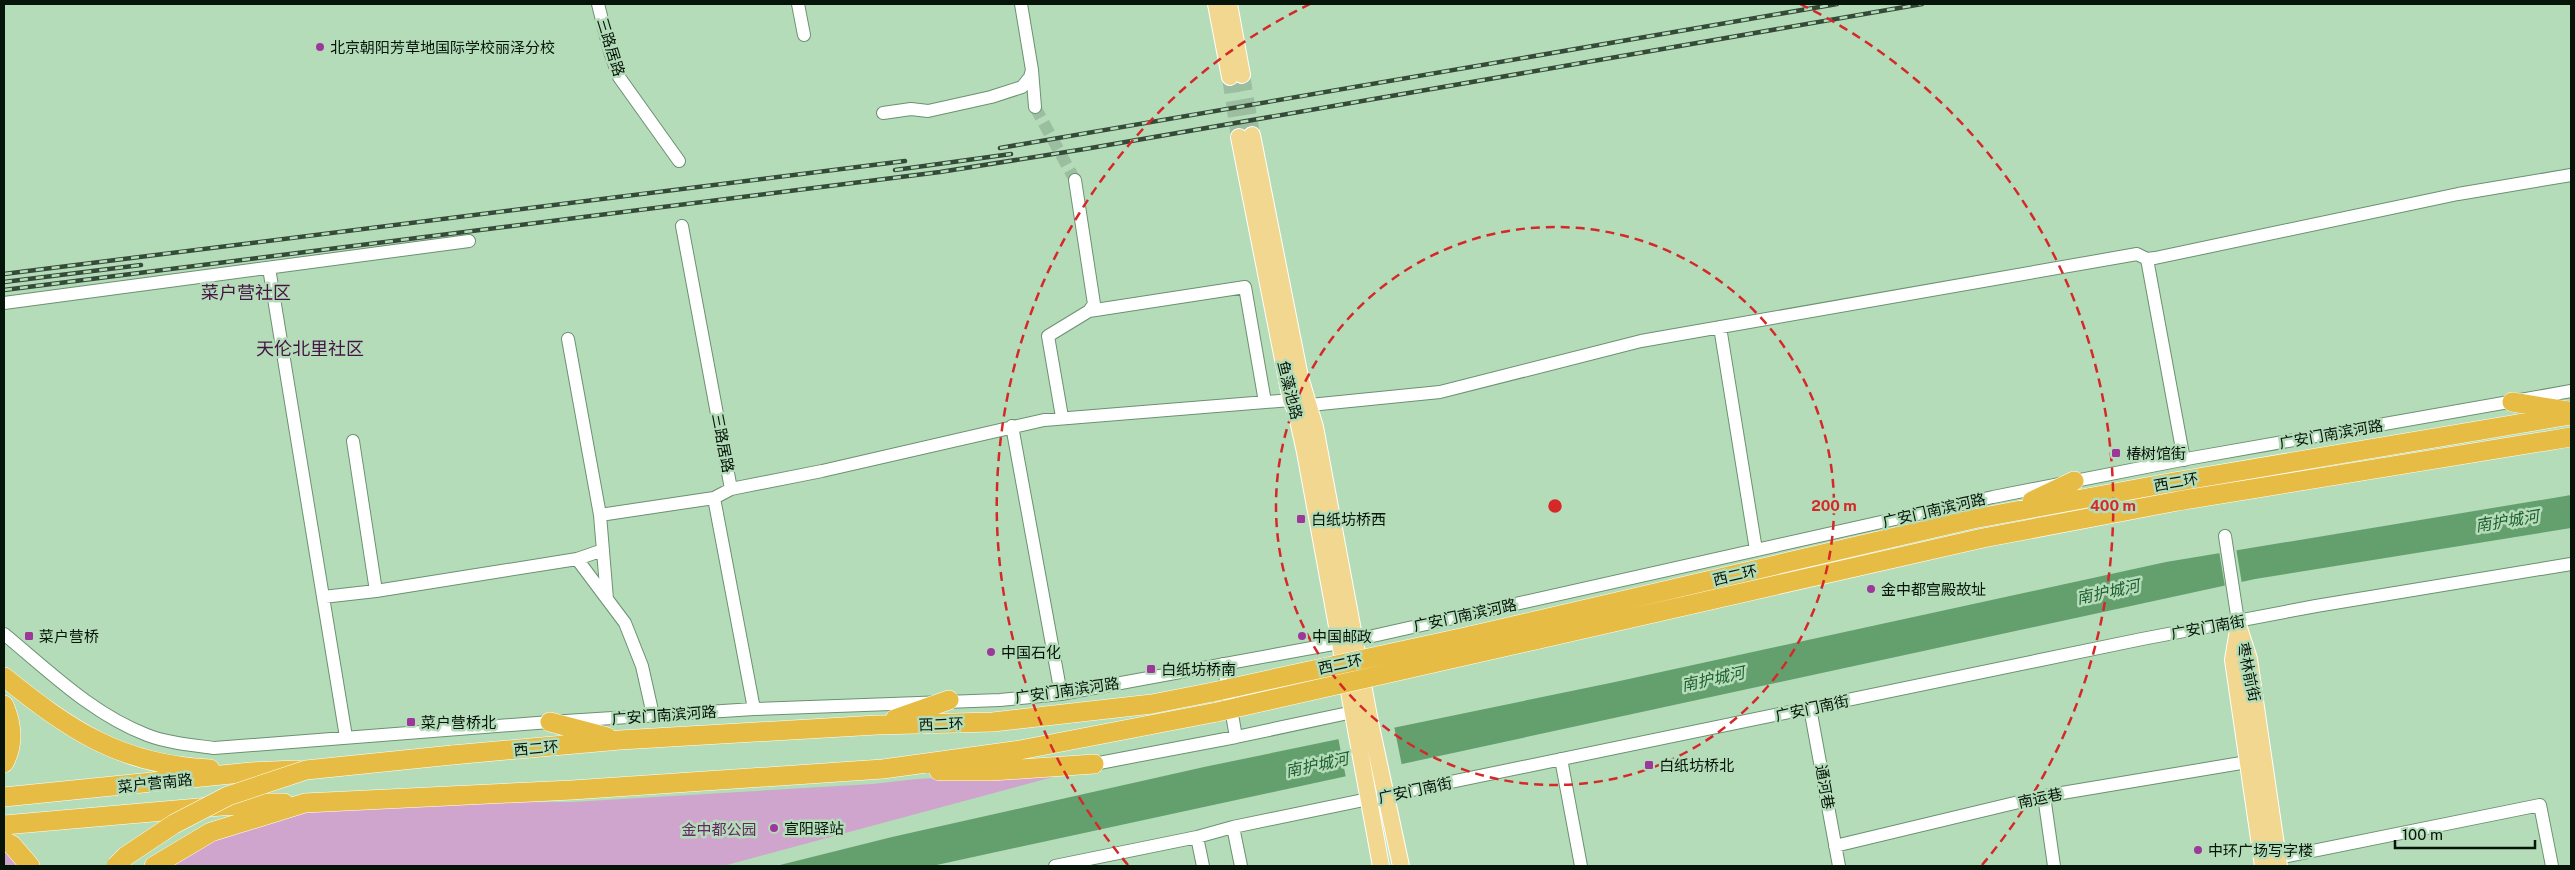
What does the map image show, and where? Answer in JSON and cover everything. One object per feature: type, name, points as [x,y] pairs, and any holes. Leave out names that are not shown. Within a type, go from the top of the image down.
[{"type":"highway","points":[[2512,402],[2571,413]]},
{"type":"highway","name":"西二环","points":[[154,866],[211,832],[305,803],[572,790],[883,769],[1020,750],[1217,712],[1471,645],[2009,513],[2174,482],[2571,413]]},
{"type":"highway","name":"西二环","points":[[116,866],[126,856],[182,820],[228,796],[306,770],[620,740],[878,726],[993,722],[1152,704],[1471,645],[1983,538],[2178,500],[2571,437]]},
{"type":"highway","points":[[2009,513],[2074,481]]},
{"type":"highway","points":[[4,677],[50,714],[90,738],[119,752],[161,764],[251,772]]},
{"type":"highway","points":[[878,726],[949,700]]},
{"type":"highway","points":[[4,705],[10,718],[11,738],[6,760]]},
{"type":"highway","points":[[550,722],[620,740]]},
{"type":"highway","points":[[883,769],[992,771],[1094,764]]},
{"type":"highway","name":"菜户营南路","points":[[4,797],[251,772],[306,770]]},
{"type":"highway","name":"菜户营南路","points":[[4,825],[256,803],[305,803]]},
{"type":"highway","points":[[4,841],[12,846],[30,866]]},
{"type":"main road","points":[[1216,4],[1236,76],[1229,4]]},
{"type":"main road","name":"鱼藻池路","points":[[1246,136],[1300,377],[1310,405],[1347,641],[1296,411],[1290,400],[1246,136]]},
{"type":"main road","name":"枣林前街","points":[[2238,624],[2233,660],[2247,762],[2273,864]]},
{"type":"main road","name":"枣林前街","points":[[2238,624],[2249,659],[2273,864]]},
{"type":"main road","points":[[1347,641],[1368,797],[1381,866]]},
{"type":"main road","points":[[1359,720],[1386,794],[1401,866]]},
{"type":"street","name":"三路居路","points":[[598,4],[610,52],[619,77],[678,161]]},
{"type":"street","points":[[798,4],[804,35]]},
{"type":"street","points":[[1022,4],[1032,70],[1035,107]]},
{"type":"street","points":[[883,112],[911,109],[928,111],[991,97],[1022,87],[1030,77],[1032,70]]},
{"type":"street","points":[[1310,405],[1440,392],[1641,341],[2137,254],[2151,259],[2458,194],[2571,175]]},
{"type":"street","points":[[1062,417],[1048,336],[1088,311],[1094,304],[1075,180]]},
{"type":"street","name":"三路居路","points":[[600,515],[714,498],[731,489],[682,226]]},
{"type":"street","points":[[4,303],[469,241]]},
{"type":"street","points":[[2151,259],[2188,459]]},
{"type":"street","points":[[269,268],[346,737]]},
{"type":"street","points":[[1088,311],[1244,287],[1265,402]]},
{"type":"street","points":[[1720,327],[1756,550]]},
{"type":"street","points":[[568,339],[600,515],[607,599]]},
{"type":"street","name":"广安门南滨河路","points":[[4,634],[88,704],[147,735],[179,743],[214,748],[653,715],[949,700],[1000,700],[1061,694],[1347,641],[1993,496],[2188,459],[2571,391]]},
{"type":"street","points":[[731,489],[822,471],[1012,426],[1062,417],[1290,400]]},
{"type":"street","points":[[1012,426],[1061,694]]},
{"type":"street","points":[[353,441],[376,591]]},
{"type":"street","points":[[714,498],[754,709]]},
{"type":"street","points":[[2225,536],[2238,624]]},
{"type":"street","points":[[323,597],[376,591],[577,559],[603,550]]},
{"type":"street","points":[[577,559],[625,623],[639,657],[653,715]]},
{"type":"street","name":"广安门南街","points":[[1088,866],[1368,797],[1562,763],[2238,624],[2316,606],[2571,564]]},
{"type":"street","name":"广安门南街","points":[[2238,624],[2571,572]]},
{"type":"street","points":[[1223,664],[1236,738]]},
{"type":"street","name":"通河巷","points":[[1811,711],[1839,866]]},
{"type":"street","points":[[1094,764],[1236,738],[1359,720]]},
{"type":"street","name":"南运巷","points":[[1835,846],[2044,796],[2247,762]]},
{"type":"street","points":[[1562,763],[1581,866]]},
{"type":"street","points":[[2044,796],[2054,866]]},
{"type":"street","points":[[2273,864],[2540,805],[2552,866]]},
{"type":"street","points":[[1234,831],[1240,866]]},
{"type":"street","points":[[1198,840],[1203,866]]},
{"type":"street","name":"广安门南街","points":[[1060,866],[1198,840]]},
{"type":"green space","name":"金中都公园","points":[[1075,771],[723,866],[154,866],[159,862],[305,803],[572,802],[872,784],[917,779]]},
{"type":"green space","points":[[4,849],[21,866],[4,866]]},
{"type":"water","name":"南护城河","points":[[2571,495],[2571,528],[2255,579],[932,866],[776,866],[892,837],[1204,767],[1615,682],[2166,562]]},
{"type":"pier","points":[[2236,548],[2242,584],[2225,587],[2219,551]]},
{"type":"pier","points":[[1394,726],[1402,766],[1346,778],[1338,737]]},
{"type":"tunnel","points":[[1242,75],[1252,135]]},
{"type":"tunnel","points":[[1230,77],[1239,137]]},
{"type":"tunnel","points":[[1035,107],[1075,180]]},
{"type":"railway","points":[[1000,148],[1837,4]]},
{"type":"railway","points":[[4,290],[940,172],[1085,149],[1922,4]]},
{"type":"railway","points":[[895,170],[1011,154]]},
{"type":"railway","points":[[4,274],[905,161]]},
{"type":"railway","points":[[4,282],[141,265]]},
{"type":"place","name":"北京朝阳芳草地国际学校丽泽分校","points":[[320,47]]},
{"type":"place","name":"椿树馆街","points":[[2116,453]]},
{"type":"place","name":"白纸坊桥西","points":[[1301,519]]},
{"type":"place","name":"金中都宫殿故址","points":[[1871,589]]},
{"type":"place","name":"菜户营桥","points":[[29,636]]},
{"type":"place","name":"中国邮政","points":[[1302,636]]},
{"type":"place","name":"中国石化","points":[[991,652]]},
{"type":"place","name":"白纸坊桥南","points":[[1151,669]]},
{"type":"place","name":"菜户营桥北","points":[[411,722]]},
{"type":"place","name":"白纸坊桥北","points":[[1649,765]]},
{"type":"place","name":"宣阳驿站","points":[[774,828]]},
{"type":"place","name":"中环广场写字楼","points":[[2198,850]]},
{"type":"district","name":"菜户营社区","points":[[246,292]]},
{"type":"district","name":"天伦北里社区","points":[[310,348]]}]
